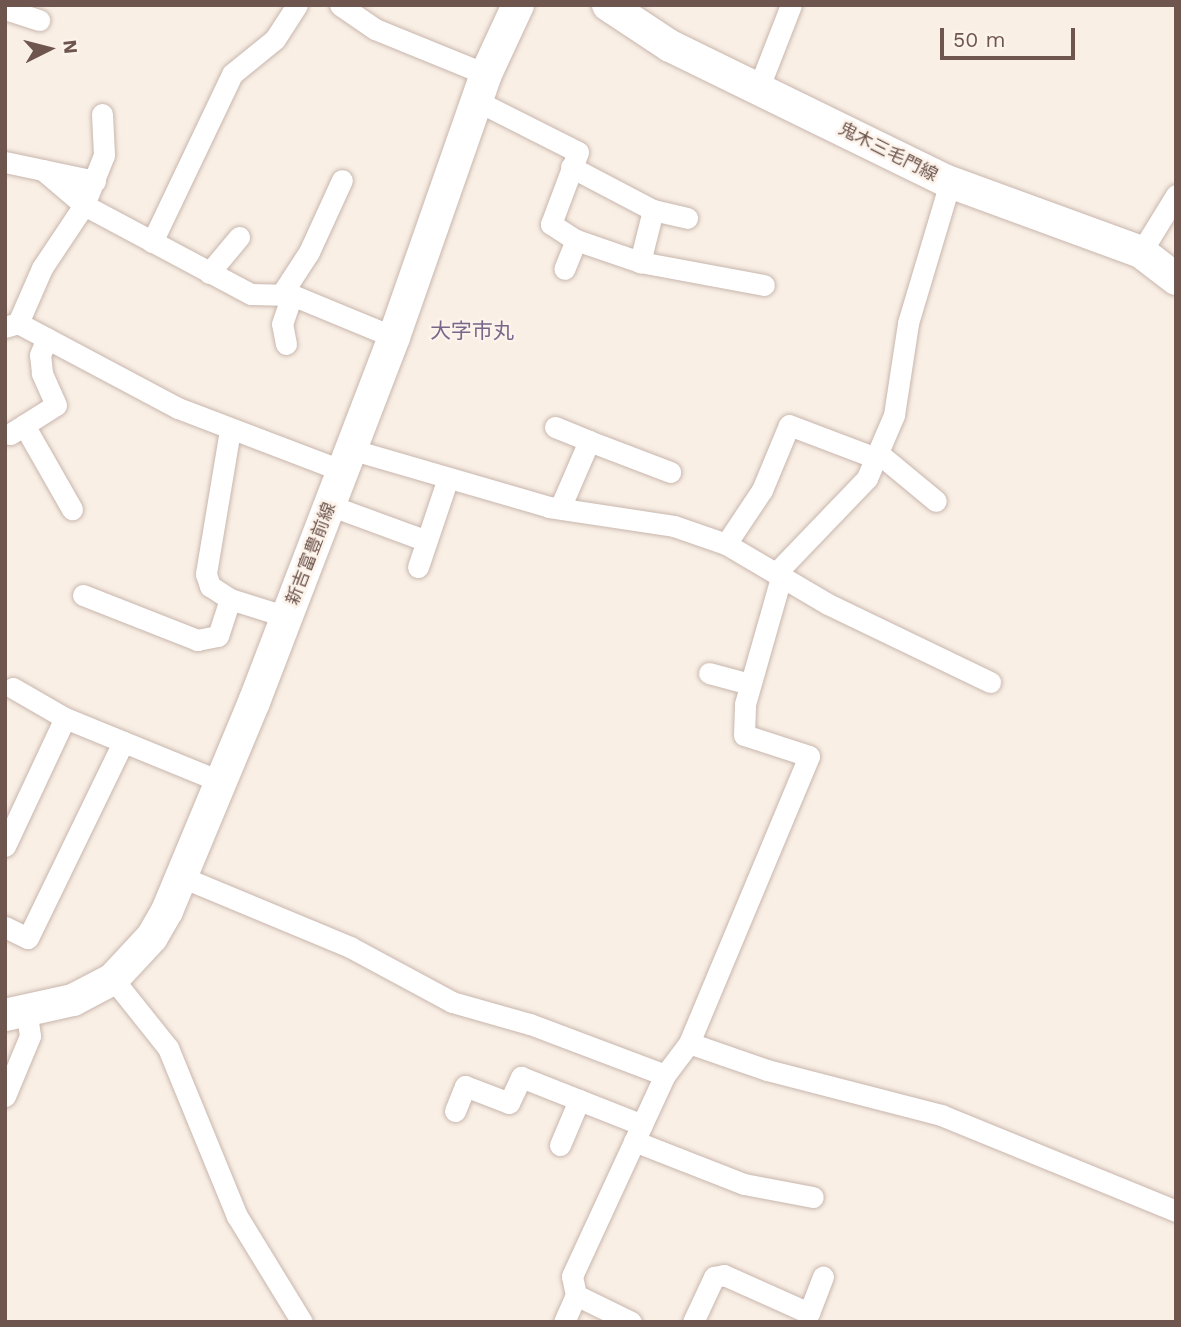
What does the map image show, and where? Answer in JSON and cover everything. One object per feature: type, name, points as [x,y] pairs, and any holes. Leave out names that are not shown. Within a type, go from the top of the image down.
[{"type":"main road","name":"新吉富豊前線","points":[[16,1014],[113,979],[152,937],[182,877],[287,617],[394,337],[481,87],[518,5]]},
{"type":"main road","name":"鬼木三毛門線","points":[[608,5],[670,46],[950,182],[1141,252],[1176,279]]},
{"type":"street","points":[[152,242],[225,86],[275,39],[297,5]]},
{"type":"street","points":[[341,5],[375,29],[481,87],[578,152],[551,224],[576,240],[640,262],[764,285]]},
{"type":"street","points":[[759,87],[791,5]]},
{"type":"street","points":[[5,9],[39,20]]},
{"type":"street","points":[[102,114],[107,135],[96,181],[84,205],[42,268],[12,325],[47,338],[229,430],[346,460],[560,508],[674,526],[726,544],[780,573],[828,604],[990,682]]},
{"type":"street","points":[[5,162],[96,181]]},
{"type":"street","points":[[571,167],[653,210],[687,218]]},
{"type":"street","points":[[43,170],[84,205],[251,294],[286,295],[394,337]]},
{"type":"street","points":[[286,344],[282,324],[286,295],[342,180]]},
{"type":"street","points":[[564,1322],[576,1295],[572,1276],[665,1075],[690,1043],[809,756],[744,735],[750,684],[780,573],[867,478],[894,415],[908,323],[950,182]]},
{"type":"street","points":[[1141,252],[1176,195]]},
{"type":"street","points":[[640,262],[653,210]]},
{"type":"street","points":[[209,273],[239,237]]},
{"type":"street","points":[[564,268],[576,240]]},
{"type":"street","points":[[47,338],[40,355],[42,373],[56,405],[17,430],[72,509]]},
{"type":"street","points":[[726,544],[762,490],[789,425],[877,455],[936,501]]},
{"type":"street","points":[[555,427],[670,472]]},
{"type":"street","points":[[229,430],[206,574],[210,586],[230,599],[287,617]]},
{"type":"street","points":[[560,508],[589,441]]},
{"type":"street","points":[[418,567],[447,481]]},
{"type":"street","points":[[330,505],[427,541]]},
{"type":"street","points":[[83,595],[211,642],[230,599]]},
{"type":"street","points":[[709,673],[750,684]]},
{"type":"street","points":[[13,688],[65,718],[219,781]]},
{"type":"street","points":[[5,846],[65,718]]},
{"type":"street","points":[[5,928],[28,938],[123,742]]},
{"type":"street","points":[[182,877],[350,947],[452,1002],[530,1024],[665,1075]]},
{"type":"street","points":[[113,979],[168,1048],[237,1216],[302,1322]]},
{"type":"street","points":[[5,1096],[30,1036],[16,1014]]},
{"type":"street","points":[[690,1043],[767,1070],[942,1115],[1176,1211]]},
{"type":"street","points":[[455,1111],[465,1086],[509,1103],[521,1077],[579,1100],[638,1133],[744,1184],[813,1197]]},
{"type":"street","points":[[560,1145],[579,1100]]},
{"type":"street","points":[[693,1322],[715,1277],[724,1275],[809,1313],[822,1277]]},
{"type":"street","points":[[576,1295],[631,1322]]},
{"type":"district","name":"大字市丸","points":[[472,331]]}]
